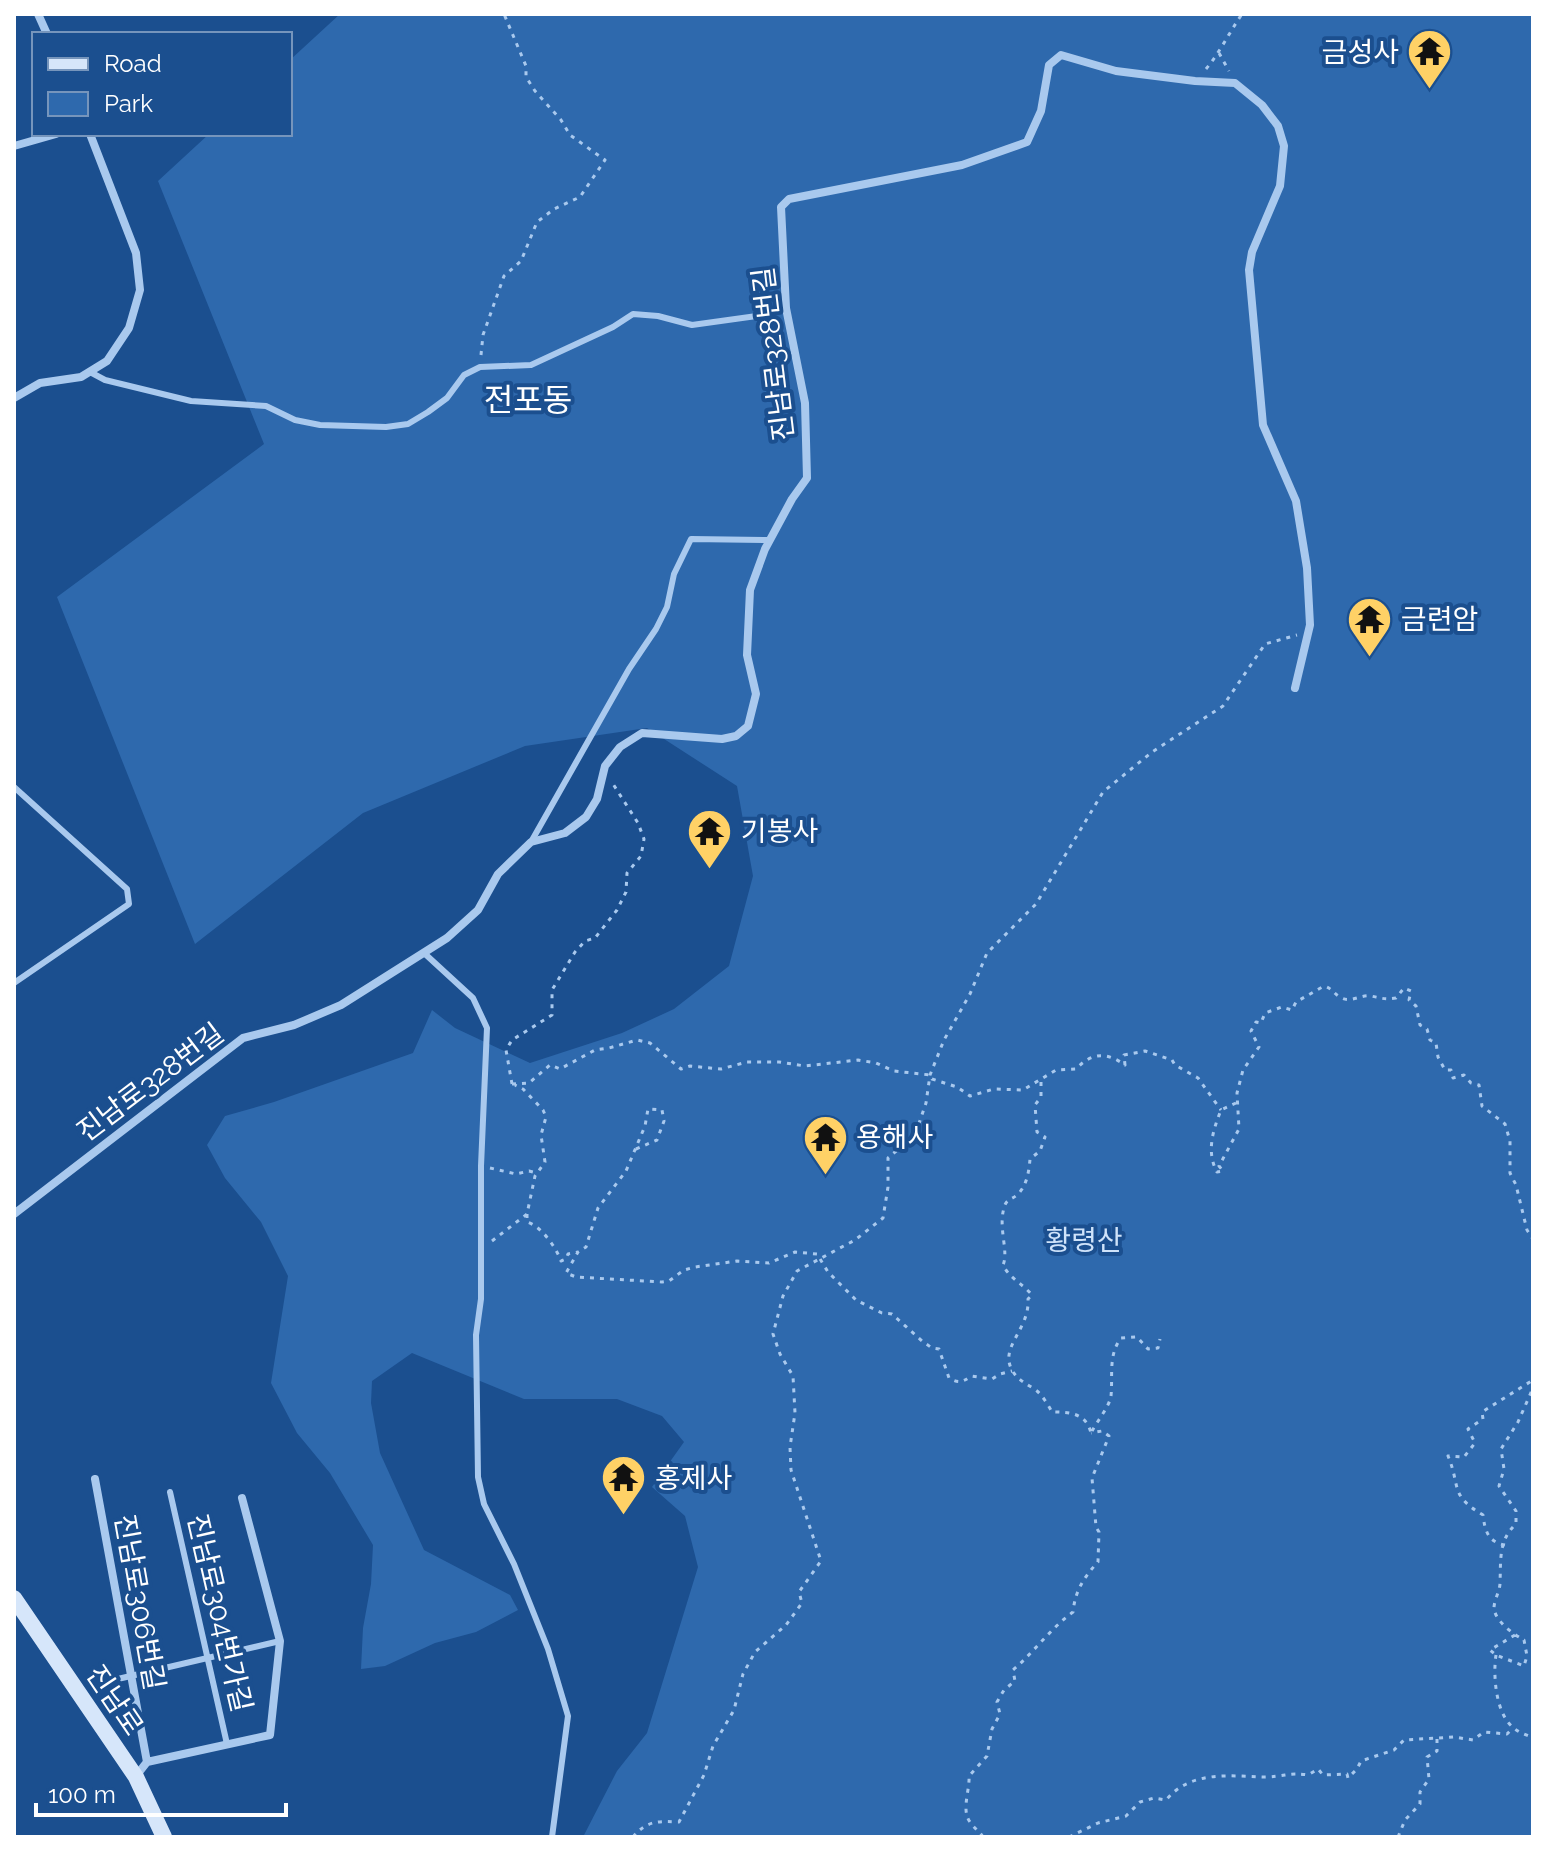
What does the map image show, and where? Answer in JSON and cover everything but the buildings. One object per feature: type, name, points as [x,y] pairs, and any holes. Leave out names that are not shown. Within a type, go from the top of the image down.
[{"type":"main road","name":"진남로","points":[[14,1598],[136,1777],[164,1837]]},
{"type":"street","name":"진남로328번길","points":[[14,1214],[243,1038],[294,1025],[341,1005],[447,938],[478,910],[498,874],[531,842],[565,833],[586,817],[597,799],[605,766],[620,747],[642,733],[722,739],[736,736],[748,726],[756,694],[747,655],[750,590],[770,540],[807,478],[805,403],[786,308],[781,207],[789,199],[962,165],[1027,142],[1041,111],[1049,65],[1061,55],[1116,71],[1235,83]]},
{"type":"street","points":[[1235,83],[1262,105],[1278,126],[1284,146],[1280,186],[1252,252],[1249,270],[1263,425],[1296,501],[1307,568],[1308,632],[1295,688]]},
{"type":"street","points":[[14,146],[49,136]]},
{"type":"street","points":[[14,398],[40,383],[81,377],[90,372],[107,361],[129,328],[140,290],[136,253],[91,136]]},
{"type":"street","name":"진남로306번길","points":[[95,1479],[147,1762]]},
{"type":"street","points":[[136,1777],[147,1762],[270,1735],[280,1641],[242,1498]]},
{"type":"lane","points":[[90,372],[105,380],[191,401],[266,406],[295,420],[320,425],[386,427],[408,424],[428,412],[447,398],[464,375],[480,367],[531,365],[613,327],[633,314],[658,316],[692,325],[764,315],[786,308]]},
{"type":"lane","points":[[531,842],[629,669],[656,629],[667,607],[674,574],[691,539],[770,540]]},
{"type":"lane","points":[[14,787],[127,889],[129,904],[14,983]]},
{"type":"lane","points":[[424,953],[473,998],[487,1028],[481,1166],[481,1299],[476,1366],[478,1477],[484,1504],[514,1564],[548,1649],[568,1716],[552,1837]]},
{"type":"lane","name":"진남로304번가길","points":[[170,1492],[227,1744]]},
{"type":"lane","points":[[105,1682],[280,1641]]},
{"type":"path","points":[[480,367],[483,335],[504,276],[521,261],[537,222],[554,209],[580,197],[605,160],[570,135],[535,91],[526,77],[526,66],[504,14]]},
{"type":"path","points":[[1195,81],[1219,53],[1223,41],[1242,14]]},
{"type":"path","points":[[1219,53],[1235,83]]},
{"type":"path","points":[[633,1837],[655,1820],[679,1822],[704,1775],[713,1746],[734,1710],[743,1674],[755,1652],[786,1625],[802,1603],[799,1592],[821,1561],[791,1470],[790,1447],[795,1413],[793,1376],[773,1334],[783,1296],[797,1271],[855,1240],[883,1218],[888,1187],[888,1158],[915,1135],[926,1103],[930,1075],[987,953],[1036,904],[1103,792],[1152,752],[1223,706],[1265,644],[1308,632]]},
{"type":"path","points":[[512,1084],[506,1050],[512,1040],[552,1015],[552,990],[575,952],[585,941],[595,938],[617,910],[626,892],[627,873],[641,856],[644,839],[638,823],[629,805],[615,789],[605,766]]},
{"type":"path","points":[[1236,1103],[1221,1110],[1211,1137],[1213,1164],[1217,1172],[1223,1171],[1219,1166],[1239,1129],[1236,1103],[1243,1070],[1259,1047],[1251,1031],[1256,1022],[1261,1023],[1265,1013],[1282,1007],[1292,1010],[1296,1002],[1324,986],[1346,999],[1369,995],[1384,1000],[1396,998],[1404,988],[1411,991],[1409,1000],[1416,1006],[1420,1025],[1427,1029],[1430,1040],[1436,1043],[1438,1057],[1445,1070],[1451,1070],[1453,1078],[1464,1075],[1471,1083],[1479,1085],[1482,1106],[1505,1124],[1510,1141],[1510,1173],[1527,1230],[1533,1239]]},
{"type":"path","points":[[512,1084],[529,1083],[550,1065],[560,1069],[595,1050],[637,1040],[650,1043],[681,1069],[690,1066],[721,1069],[747,1062],[805,1066],[858,1060],[894,1071],[930,1075],[932,1079],[957,1087],[970,1096],[994,1089],[1023,1090],[1056,1070],[1076,1069],[1094,1055],[1111,1055],[1125,1065],[1124,1055],[1145,1051],[1172,1060],[1175,1065],[1198,1078],[1221,1110]]},
{"type":"path","points":[[1041,1081],[1041,1097],[1035,1105],[1037,1132],[1045,1137],[1040,1151],[1030,1159],[1024,1183],[1016,1196],[1004,1205],[1002,1218],[1001,1234],[1006,1258],[1003,1265],[1007,1274],[1032,1295],[1028,1299],[1022,1331],[1013,1339],[1008,1358],[1012,1371],[1026,1386],[1036,1390],[1052,1412],[1070,1412],[1081,1416],[1089,1422],[1091,1433]]},
{"type":"path","points":[[512,1084],[523,1089],[546,1117],[541,1135],[545,1162],[532,1186],[527,1222],[534,1224],[557,1248],[561,1261],[568,1254],[586,1247],[598,1208],[626,1171],[636,1149],[648,1109],[662,1110],[663,1128],[657,1140],[636,1149]]},
{"type":"path","points":[[481,1166],[516,1174],[537,1173]]},
{"type":"path","points":[[480,1248],[500,1237],[527,1214]]},
{"type":"path","points":[[578,1252],[566,1273],[576,1277],[662,1282],[695,1267],[737,1261],[769,1263],[795,1252],[817,1254],[828,1272],[856,1300],[882,1313],[892,1314],[922,1341],[939,1349],[949,1378],[957,1383],[971,1376],[992,1379],[1012,1371]]},
{"type":"path","points":[[1091,1433],[1110,1401],[1115,1346],[1121,1338],[1137,1337],[1148,1349],[1158,1348],[1160,1339]]},
{"type":"path","points":[[1505,1545],[1496,1543],[1488,1536],[1483,1515],[1462,1500],[1448,1456],[1464,1457],[1475,1443],[1468,1429],[1483,1419],[1482,1412],[1533,1380]]},
{"type":"path","points":[[1515,1635],[1490,1650],[1524,1666],[1527,1656],[1524,1640],[1515,1635],[1494,1611],[1505,1534],[1516,1524],[1516,1511],[1499,1486],[1504,1469],[1501,1449],[1518,1422],[1533,1388]]},
{"type":"path","points":[[983,1837],[968,1820],[965,1807],[970,1790],[969,1776],[987,1756],[992,1729],[1000,1714],[997,1702],[1004,1690],[1015,1681],[1013,1670],[1073,1612],[1075,1596],[1083,1579],[1098,1562],[1099,1532],[1092,1478],[1109,1436],[1102,1431],[1091,1433]]},
{"type":"path","points":[[1496,1655],[1492,1669],[1503,1714],[1513,1728],[1533,1738]]},
{"type":"path","points":[[1069,1837],[1098,1823],[1126,1816],[1140,1802],[1154,1798],[1166,1800],[1175,1789],[1201,1776],[1218,1778],[1243,1774],[1265,1777],[1291,1772],[1308,1775],[1318,1769],[1323,1775],[1347,1774],[1348,1778],[1361,1761],[1394,1750],[1404,1740],[1454,1737],[1473,1740],[1484,1732],[1507,1734],[1513,1728]]},
{"type":"path","points":[[1398,1837],[1405,1820],[1420,1804],[1420,1792],[1429,1779],[1427,1757],[1437,1751],[1437,1739]]},
{"type":"green space","name":"황령산","points":[[340,14],[1533,14],[1533,1837],[583,1837],[617,1771],[647,1733],[698,1567],[685,1516],[652,1487],[684,1442],[662,1416],[617,1399],[524,1399],[412,1353],[372,1381],[371,1403],[380,1453],[424,1550],[510,1595],[518,1610],[476,1632],[435,1643],[385,1666],[361,1669],[373,1545],[330,1473],[297,1433],[271,1383],[288,1276],[261,1222],[225,1178],[207,1145],[225,1116],[413,1053],[432,1010],[455,1028],[530,1063],[622,1033],[674,1009],[729,966],[753,876],[737,786],[647,728],[525,746],[363,813],[195,944],[57,597],[264,444],[158,181],[207,136],[292,136],[292,58]]},
{"type":"place","name":"금성사","points":[[1430,91]]},
{"type":"place","name":"금련암","points":[[1370,658]]},
{"type":"place","name":"기봉사","points":[[710,870]]},
{"type":"place","name":"용해사","points":[[825,1176]]},
{"type":"place","name":"홍제사","points":[[624,1517]]},
{"type":"district","name":"전포동","points":[[528,400]]}]
